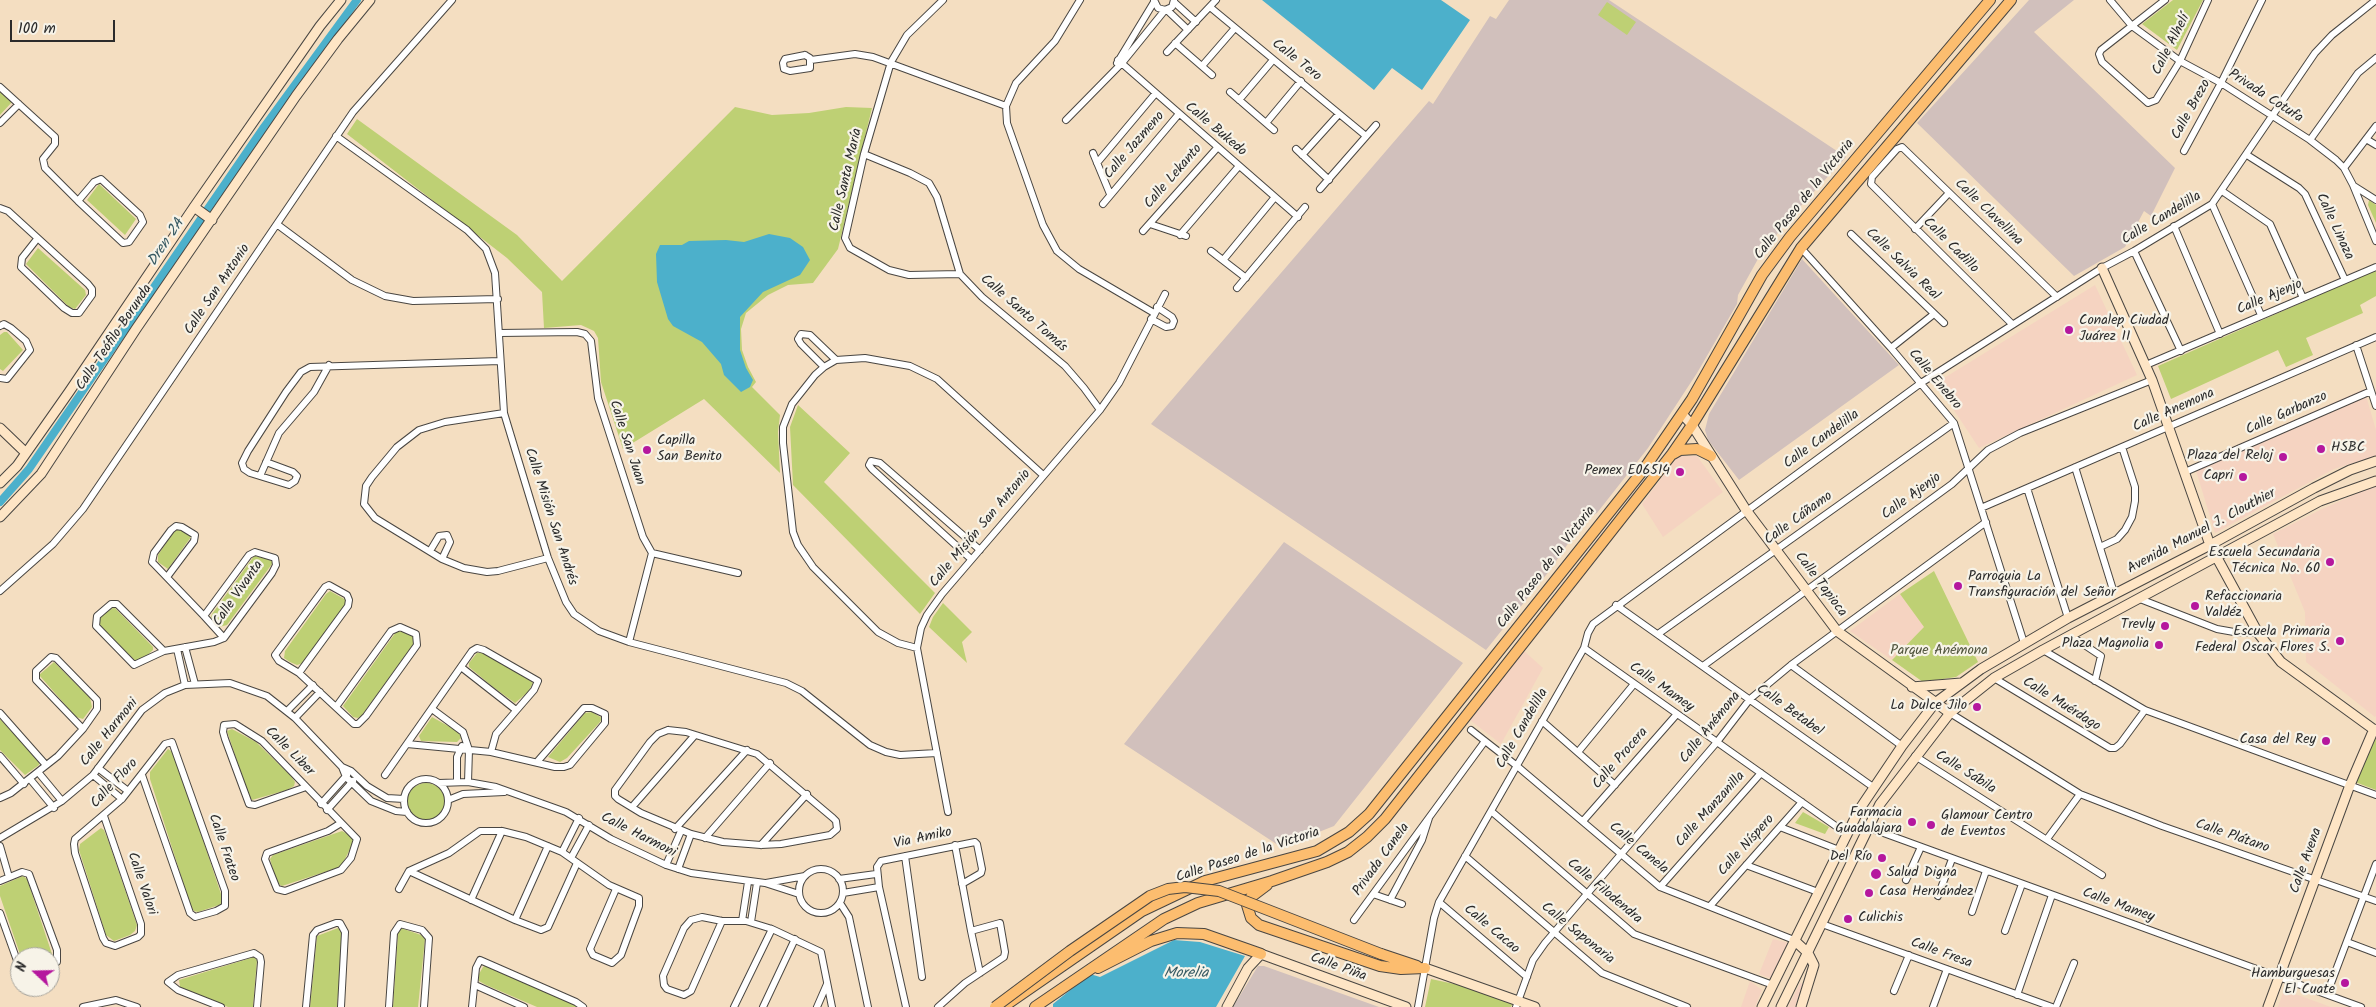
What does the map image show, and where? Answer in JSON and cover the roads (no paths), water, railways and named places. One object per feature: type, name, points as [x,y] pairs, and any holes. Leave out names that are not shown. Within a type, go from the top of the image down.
[{"type":"main road","name":"Calle Teófilo Borunda","points":[[0,516],[27,491],[41,474],[136,329],[204,214],[320,26],[341,0]]},
{"type":"main road","name":"Calle Teófilo Borunda","points":[[0,483],[26,453],[69,392],[204,214],[370,0]]},
{"type":"main road","name":"Calle Paseo de la Victoria","points":[[1003,1007],[1142,911],[1174,894],[1205,881],[1317,851],[1350,832],[1369,814],[1644,469],[1682,414],[1772,260],[1990,0]]},
{"type":"main road","name":"Calle Paseo de la Victoria","points":[[1036,1007],[1085,971],[1164,919],[1198,903],[1327,862],[1348,852],[1368,837],[1480,699],[1672,454],[1692,425],[1801,248],[2011,0]]},
{"type":"main road","points":[[2102,268],[2146,365],[2170,426],[2210,545],[2258,633],[2281,662],[2375,729]]},
{"type":"main road","name":"Calle Tapioca","points":[[1682,414],[1692,425],[1746,510],[1837,631],[1950,713]]},
{"type":"main road","points":[[0,428],[26,453]]},
{"type":"main road","points":[[1672,454],[1680,450],[1697,449],[1711,456]]},
{"type":"main road","name":"Avenida Manuel J. Clouthier","points":[[1764,1006],[1794,940],[1847,834],[1873,787],[1936,703],[1961,683],[2068,618],[2210,545],[2314,488],[2350,470],[2376,461]]},
{"type":"main road","name":"Avenida Manuel J. Clouthier","points":[[1781,1007],[1867,827],[1880,804],[1915,756],[1950,713],[1994,678],[2043,650],[2320,501],[2376,481]]},
{"type":"main road","points":[[2314,488],[2320,501]]},
{"type":"main road","points":[[1574,580],[1579,565],[1600,538],[1602,532],[1599,524]]},
{"type":"main road","points":[[1480,699],[1480,685],[1501,648]]},
{"type":"main road","points":[[1912,687],[1961,683]]},
{"type":"main road","name":"Calle Avena","points":[[2268,1007],[2350,785],[2375,729]]},
{"type":"main road","points":[[1272,881],[1252,897],[1247,905],[1251,918],[1259,924],[1374,964],[1401,968],[1425,968]]},
{"type":"main road","points":[[995,1007],[1128,909],[1150,896],[1168,889],[1185,887],[1219,890],[1382,954],[1425,968],[1517,1004],[1535,1007]]},
{"type":"main road","points":[[1085,971],[1108,965],[1164,936],[1178,933],[1204,934],[1261,954],[1248,968],[1227,1007]]},
{"type":"main road","name":"Calle Canela","points":[[1794,940],[1808,953]]},
{"type":"main road","points":[[1801,1007],[1814,969],[1808,953]]},
{"type":"main road","name":"Calle Piña","points":[[1261,954],[1406,1007]]},
{"type":"street","name":"Calle San Antonio","points":[[0,591],[53,544],[83,509],[361,101],[452,0]]},
{"type":"street","name":"Calle Santa María","points":[[943,0],[907,35],[891,62],[864,154],[845,238],[850,248],[882,267],[898,273],[960,274]]},
{"type":"street","points":[[1080,0],[1055,40],[1016,83],[1006,106],[1007,123],[1043,225],[1052,244],[1070,263],[1154,313]]},
{"type":"street","points":[[1167,52],[1216,0]]},
{"type":"street","name":"Privada Cotufa","points":[[2110,0],[2132,26],[2180,61],[2222,83],[2310,140],[2344,168],[2376,241]]},
{"type":"street","points":[[2132,26],[2165,0]]},
{"type":"street","name":"Calle Alhelí","points":[[2132,26],[2101,50],[2099,58],[2148,103],[2156,100],[2180,61],[2208,0]]},
{"type":"street","name":"Calle Brezo","points":[[2184,151],[2222,83],[2262,0]]},
{"type":"street","name":"Calle Candelilla","points":[[1418,1007],[1434,918],[1439,902],[1584,648],[1588,633],[1593,624],[1616,605],[1921,383],[2102,268],[2212,204],[2322,44],[2376,0]]},
{"type":"street","points":[[1154,1],[1158,8],[1166,10],[1188,30]]},
{"type":"street","points":[[1120,62],[1154,1]]},
{"type":"street","points":[[1066,120],[1174,1],[1196,22]]},
{"type":"street","name":"Calle Tero","points":[[1210,7],[1366,136]]},
{"type":"street","points":[[1202,66],[1234,28]]},
{"type":"street","points":[[1176,43],[1212,75]]},
{"type":"street","points":[[811,60],[854,54],[891,62],[1006,106]]},
{"type":"street","points":[[2310,140],[2354,77],[2376,58]]},
{"type":"street","points":[[1239,100],[1273,60]]},
{"type":"street","name":"Calle Bukedo","points":[[1120,62],[1178,115],[1298,217]]},
{"type":"street","points":[[1266,123],[1301,81]]},
{"type":"street","points":[[0,87],[55,137],[55,144],[44,157],[42,165],[78,201],[123,243],[128,242],[143,222],[140,215],[101,179],[94,182],[78,201]]},
{"type":"street","points":[[1230,92],[1274,130]]},
{"type":"street","name":"Calle Jazmeno","points":[[1097,163],[1155,94]]},
{"type":"street","points":[[0,123],[19,104]]},
{"type":"street","points":[[1302,155],[1339,114]]},
{"type":"street","name":"Calle Jazmeno","points":[[1103,204],[1178,115]]},
{"type":"street","points":[[1320,189],[1376,125]]},
{"type":"street","points":[[2344,168],[2376,126]]},
{"type":"street","name":"Calle Misión San Andrés","points":[[336,136],[478,239],[492,263],[498,299],[504,413],[548,558],[566,602],[574,614],[599,631],[629,642],[786,683],[802,691],[870,745],[886,752],[900,755],[937,753]]},
{"type":"street","points":[[2366,139],[2376,145]]},
{"type":"street","name":"Calle Clavellina","points":[[1870,184],[1872,177],[1897,148],[1902,147],[2057,297]]},
{"type":"street","name":"Calle Lekanto","points":[[1143,231],[1217,148]]},
{"type":"street","points":[[1296,149],[1329,180]]},
{"type":"street","name":"Calle Jazmeno","points":[[1093,153],[1110,194]]},
{"type":"street","name":"Calle Santo Tomás","points":[[864,154],[929,183],[937,198],[960,274],[982,297],[1065,366],[1100,410]]},
{"type":"street","name":"Calle Linaza","points":[[2247,155],[2305,194],[2344,280]]},
{"type":"street","name":"Calle Lekanto","points":[[1150,224],[1183,235],[1239,166]]},
{"type":"street","name":"Calle Cadillo","points":[[1870,184],[2012,324]]},
{"type":"street","points":[[2353,185],[2376,200]]},
{"type":"street","points":[[2222,191],[2270,224],[2303,298]]},
{"type":"street","points":[[1915,229],[1950,193]]},
{"type":"street","points":[[1224,259],[1275,197]]},
{"type":"street","points":[[2212,204],[2261,315]]},
{"type":"street","points":[[0,208],[8,211],[92,289],[92,295],[79,313],[72,314],[64,308],[21,267],[22,258],[37,239]]},
{"type":"street","points":[[1237,288],[1305,208]]},
{"type":"street","points":[[278,225],[352,280],[385,296],[413,301],[498,299]]},
{"type":"street","points":[[2174,226],[2220,334]]},
{"type":"street","name":"Calle Salvia Real","points":[[1851,234],[1944,323]]},
{"type":"street","name":"Calle Enebro","points":[[1801,248],[1891,348],[1954,423],[2024,643]]},
{"type":"street","points":[[1211,251],[1224,259],[1246,278]]},
{"type":"street","points":[[2134,251],[2180,351]]},
{"type":"street","name":"Calle Ajenjo","points":[[2146,365],[2376,267]]},
{"type":"street","name":"Calle Misión San Antonio","points":[[948,812],[917,648],[927,615],[971,560],[1100,410],[1125,374],[1165,294]]},
{"type":"street","name":"Calle Salvia Real","points":[[1891,348],[1934,314]]},
{"type":"street","points":[[0,326],[4,324],[11,328],[30,346],[28,354],[3,378]]},
{"type":"street","name":"Calle San Juan","points":[[500,334],[577,332],[589,336],[592,341],[598,398],[644,537],[652,553]]},
{"type":"street","points":[[824,367],[801,344],[798,339],[801,334],[810,335],[836,360]]},
{"type":"street","name":"Calle Anemona","points":[[1982,508],[2356,344],[2376,337]]},
{"type":"street","points":[[2356,344],[2376,406]]},
{"type":"street","points":[[917,648],[898,643],[878,632],[813,567],[798,545],[793,532],[783,428],[786,415],[792,404],[824,367],[836,360],[875,360],[910,366],[926,372],[947,387],[1043,475]]},
{"type":"street","points":[[266,462],[292,472],[297,476],[296,481],[289,485],[246,472],[242,467],[248,451],[301,372],[310,367],[500,361]]},
{"type":"street","points":[[260,476],[284,425],[309,398],[329,365]]},
{"type":"street","name":"Calle Ajenjo","points":[[1703,666],[1952,484],[1988,450],[2020,433],[2152,380]]},
{"type":"street","name":"Calle Garbanzo","points":[[2186,472],[2371,391]]},
{"type":"street","points":[[504,413],[445,422],[419,430],[397,447],[366,486],[364,504],[370,514],[442,559],[464,568],[487,572],[548,558]]},
{"type":"street","name":"Calle Cáñamo","points":[[1658,634],[1954,423]]},
{"type":"street","points":[[2100,548],[2117,539],[2125,530],[2132,517],[2135,487],[2122,447]]},
{"type":"street","points":[[971,560],[872,469],[869,463],[877,461],[980,550]]},
{"type":"street","points":[[2075,467],[2114,593]]},
{"type":"street","points":[[2027,488],[2068,618]]},
{"type":"street","points":[[909,504],[916,494]]},
{"type":"street","name":"Calle Anémona","points":[[1517,1004],[1538,951],[1717,742],[1750,699],[1791,665],[1986,522]]},
{"type":"street","points":[[167,577],[194,541],[193,533],[182,527],[174,527],[154,553],[152,562],[224,638]]},
{"type":"street","points":[[430,551],[439,536],[447,535],[450,542],[442,559]]},
{"type":"street","name":"Calle Vivanta","points":[[164,651],[121,606],[112,604],[97,616],[96,626],[134,665],[164,651],[214,642],[224,638],[272,573],[276,561],[272,556],[255,552],[247,558],[204,616]]},
{"type":"street","points":[[629,642],[652,553],[738,573]]},
{"type":"street","points":[[299,673],[348,606],[350,600],[347,595],[334,586],[325,587],[275,655],[279,661],[299,673],[313,685],[320,692],[354,724],[362,721],[417,645],[416,634],[400,627],[396,627],[391,631],[336,707]]},
{"type":"street","points":[[2140,599],[2217,629],[2258,633]]},
{"type":"street","name":"Calle Betabel","points":[[1616,605],[1873,787]]},
{"type":"street","points":[[2071,636],[2101,656],[2095,681]]},
{"type":"street","points":[[185,647],[195,684]]},
{"type":"street","points":[[385,775],[474,649],[479,648],[536,679],[538,684],[496,734],[491,752]]},
{"type":"street","name":"Calle Mamey","points":[[1584,648],[1847,834]]},
{"type":"street","points":[[177,649],[185,685]]},
{"type":"street","points":[[2043,650],[2145,710],[2376,794]]},
{"type":"street","points":[[0,798],[24,784],[46,765],[82,729],[98,706],[96,700],[56,658],[48,658],[36,671],[36,680],[82,729]]},
{"type":"street","points":[[1791,665],[1902,746]]},
{"type":"street","points":[[461,667],[516,710]]},
{"type":"street","name":"Calle Muérdago","points":[[1994,678],[2104,746],[2116,748],[2145,710]]},
{"type":"street","name":"Calle Harmoni","points":[[0,838],[54,808],[93,775],[142,710],[166,693],[185,685],[195,684],[230,683],[267,696],[295,718],[342,767],[351,784],[371,801],[396,811],[407,812]]},
{"type":"street","points":[[1578,752],[1634,684]]},
{"type":"street","points":[[287,711],[313,685]]},
{"type":"street","points":[[295,718],[320,692]]},
{"type":"street","points":[[407,744],[491,752],[560,768],[570,765],[605,723],[605,714],[592,708],[584,708],[537,762]]},
{"type":"street","points":[[432,709],[460,728],[469,750],[468,782]]},
{"type":"street","points":[[0,713],[46,765]]},
{"type":"street","name":"Calle Tapioca","points":[[1950,713],[2080,794]]},
{"type":"street","name":"Calle Procera","points":[[1583,821],[1677,714]]},
{"type":"street","points":[[1542,721],[1615,785]]},
{"type":"street","name":"Calle Liber","points":[[306,786],[255,805],[248,804],[223,732],[224,726],[235,724],[262,741],[306,786],[327,810],[340,823],[353,832],[357,839],[351,858],[341,870],[285,891],[277,889],[265,859],[267,853],[328,831],[340,823]]},
{"type":"street","points":[[668,730],[694,735],[747,750],[770,763],[807,794],[836,821],[837,829],[830,835],[781,844],[762,845],[723,842],[678,830],[632,807],[615,796],[614,790],[650,742],[658,734],[668,730]]},
{"type":"street","name":"Calle Canela","points":[[1471,730],[1517,766],[1660,886],[1794,940]]},
{"type":"street","points":[[632,807],[694,735]]},
{"type":"street","name":"Calle Floro","points":[[75,839],[104,816],[122,798],[168,741]]},
{"type":"street","name":"Calle Frateo","points":[[142,775],[190,913],[195,917],[222,909],[226,902],[225,891],[174,744],[168,741]]},
{"type":"street","points":[[457,781],[457,757],[466,741]]},
{"type":"street","name":"Privada Canela","points":[[1354,920],[1485,742]]},
{"type":"street","points":[[666,866],[678,830],[747,750]]},
{"type":"street","points":[[0,756],[24,784]]},
{"type":"street","name":"Calle Sábila","points":[[1915,756],[2102,875]]},
{"type":"street","points":[[705,838],[770,763]]},
{"type":"street","name":"Calle Harmoni","points":[[342,767],[352,771],[372,789],[387,798],[404,799]]},
{"type":"street","points":[[98,768],[128,791]]},
{"type":"street","points":[[322,804],[352,771]]},
{"type":"street","points":[[38,772],[62,801]]},
{"type":"street","name":"Calle Manzanilla","points":[[1660,886],[1761,773]]},
{"type":"street","points":[[93,775],[122,798]]},
{"type":"street","points":[[327,810],[357,777]]},
{"type":"street","points":[[30,779],[54,808]]},
{"type":"street","points":[[430,780],[439,784],[446,791],[448,800],[444,814],[432,823],[417,822],[407,812],[404,799],[408,788],[416,782],[430,780]]},
{"type":"street","name":"Calle Harmoni","points":[[439,784],[457,781],[488,785],[543,803],[578,818],[611,839],[666,866],[757,883],[805,876]]},
{"type":"street","name":"Calle Harmoni","points":[[448,800],[463,794],[505,792]]},
{"type":"street","points":[[762,845],[807,794]]},
{"type":"street","points":[[2046,839],[2080,794]]},
{"type":"street","name":"Calle Plátano","points":[[2080,794],[2376,901]]},
{"type":"street","name":"Calle Níspero","points":[[1710,906],[1802,802]]},
{"type":"street","name":"Calle Filodendra","points":[[1491,811],[1586,895],[1634,934],[1773,985]]},
{"type":"street","name":"Calle Valori","points":[[75,839],[75,853],[106,943],[116,946],[138,937],[141,934],[141,924],[104,816]]},
{"type":"street","name":"Privada Canela","points":[[1390,900],[1422,840],[1429,816]]},
{"type":"street","points":[[562,852],[578,818]]},
{"type":"street","points":[[409,871],[541,930],[548,927],[588,824]]},
{"type":"street","points":[[1780,827],[1839,850]]},
{"type":"street","name":"Calle Mamey","points":[[1867,827],[2356,1006]]},
{"type":"street","points":[[399,889],[409,871],[449,853],[480,830],[502,831],[526,837],[562,852],[592,876],[616,889],[638,897],[640,902],[621,955],[612,963],[593,955],[590,949],[616,889]]},
{"type":"street","points":[[471,900],[502,831]]},
{"type":"street","points":[[678,869],[691,834]]},
{"type":"street","name":"Via Amiko","points":[[876,874],[881,861],[975,842],[982,869],[981,873],[962,884]]},
{"type":"street","points":[[955,845],[980,973]]},
{"type":"street","points":[[0,846],[10,877]]},
{"type":"street","points":[[515,920],[548,846]]},
{"type":"street","points":[[1906,880],[1921,847]]},
{"type":"street","points":[[905,856],[922,977]]},
{"type":"street","name":"Calle Saponaria","points":[[1465,856],[1602,972],[1687,1007]]},
{"type":"street","points":[[1938,896],[1952,859]]},
{"type":"street","points":[[2327,994],[2376,864]]},
{"type":"street","points":[[1746,865],[1818,892]]},
{"type":"street","points":[[823,870],[832,873],[839,879],[843,893],[840,903],[833,910],[819,913],[806,907],[799,894],[800,885],[805,876],[813,871],[823,870]]},
{"type":"street","points":[[0,871],[1,880],[22,872],[29,874],[56,947]]},
{"type":"street","points":[[1972,912],[1986,871]]},
{"type":"street","points":[[839,879],[876,874],[906,1007]]},
{"type":"street","points":[[742,921],[748,882]]},
{"type":"street","points":[[751,922],[757,883]]},
{"type":"street","name":"Calle Harmoni","points":[[765,883],[799,894]]},
{"type":"street","points":[[2005,931],[2022,884]]},
{"type":"street","points":[[843,893],[879,887]]},
{"type":"street","points":[[1373,894],[1402,904]]},
{"type":"street","points":[[2017,994],[2052,895]]},
{"type":"street","name":"Calle Cacao","points":[[1439,902],[1527,977]]},
{"type":"street","points":[[840,903],[849,918],[868,1007]]},
{"type":"street","points":[[0,913],[12,947]]},
{"type":"street","points":[[722,921],[691,991],[684,995],[667,989],[664,985],[663,976],[687,924],[697,917],[722,921],[742,921],[772,929],[821,952],[832,1007]]},
{"type":"street","points":[[306,1007],[313,935],[317,930],[340,923],[345,932],[341,1007]]},
{"type":"street","points":[[938,1007],[980,973],[1004,957],[1005,952],[1000,923],[971,931]]},
{"type":"street","points":[[389,1007],[394,933],[400,924],[422,930],[430,938],[424,1007]]},
{"type":"street","name":"Calle Fresa","points":[[1822,924],[2052,1007]]},
{"type":"street","points":[[734,1007],[772,929]]},
{"type":"street","points":[[763,1007],[795,939]]},
{"type":"street","points":[[2347,942],[2376,953]]},
{"type":"street","points":[[221,1007],[178,990],[168,982],[178,975],[254,952],[260,957],[261,962],[257,1007]]},
{"type":"street","points":[[1894,991],[1909,955]]},
{"type":"street","points":[[472,1007],[478,961],[484,961],[568,998],[583,1007]]},
{"type":"street","points":[[2056,1007],[2074,963]]},
{"type":"street","points":[[1933,1007],[1947,969]]},
{"type":"street","points":[[817,1007],[828,983]]},
{"type":"street","points":[[475,985],[524,1007]]},
{"type":"street","points":[[83,1007],[112,1004],[137,1007]]},
{"type":"water","points":[[1262,0],[1441,0],[1470,20],[1422,90],[1392,68],[1374,90]]},
{"type":"water","points":[[769,234],[790,238],[803,247],[810,260],[800,275],[763,292],[740,317],[740,350],[746,368],[753,380],[750,387],[741,392],[724,375],[721,364],[702,342],[673,326],[668,319],[657,282],[656,254],[660,245],[682,245],[689,241],[726,240],[744,242]]},
{"type":"water","name":"Morelia","points":[[1174,940],[1200,942],[1245,956],[1216,1007],[1053,1007],[1053,1004],[1090,974],[1100,977]]},
{"type":"waterway","name":"Dren 2A","points":[[0,502],[29,469],[264,127],[357,0]]},
{"type":"place","name":"Conalep Ciudad Juárez II","points":[[2069,330]]},
{"type":"place","name":"HSBC","points":[[2321,449]]},
{"type":"place","name":"Capilla San Benito","points":[[647,450]]},
{"type":"place","name":"Plaza del Reloj","points":[[2283,457]]},
{"type":"place","name":"Pemex E06514","points":[[1680,472]]},
{"type":"place","name":"Capri","points":[[2243,477]]},
{"type":"place","name":"Escuela Secundaria Técnica No. 60","points":[[2330,562]]},
{"type":"place","name":"Parroquia La Transfiguración del Señor","points":[[1958,586]]},
{"type":"place","name":"Refaccionaria Valdéz","points":[[2195,606]]},
{"type":"place","name":"Trevly","points":[[2165,626]]},
{"type":"place","name":"Escuela Primaria Federal Oscar Flores S.","points":[[2340,641]]},
{"type":"place","name":"Plaza Magnolia","points":[[2159,645]]},
{"type":"place","name":"La Dulce Jilo","points":[[1977,707]]},
{"type":"place","name":"Casa del Rey","points":[[2326,741]]},
{"type":"place","name":"Farmacia Guadalajara","points":[[1912,822]]},
{"type":"place","name":"Glamour Centro de Eventos","points":[[1931,825]]},
{"type":"place","name":"Del Río","points":[[1882,858]]},
{"type":"place","name":"Salud Digna","points":[[1876,874]]},
{"type":"place","name":"Casa Hernández","points":[[1869,893]]},
{"type":"place","name":"Culichis","points":[[1848,919]]},
{"type":"place","name":"Hamburguesas El Cuate","points":[[2345,983]]},
{"type":"park label","name":"Parque Anémona","points":[[1939,652]]}]
